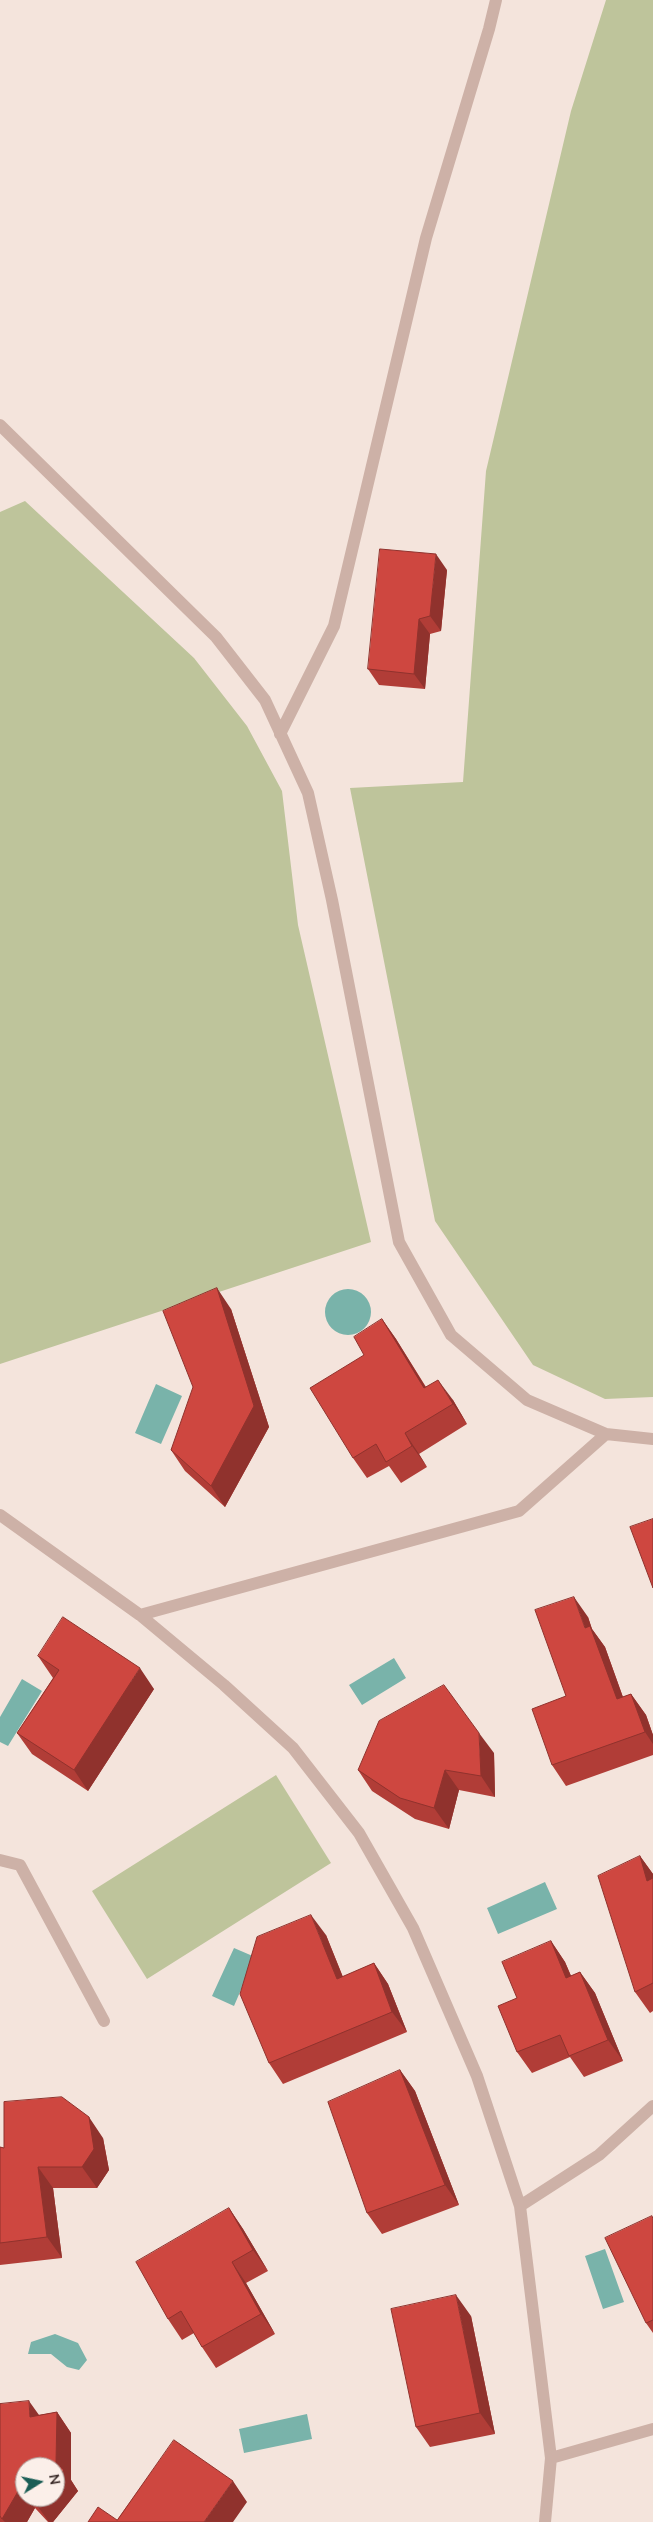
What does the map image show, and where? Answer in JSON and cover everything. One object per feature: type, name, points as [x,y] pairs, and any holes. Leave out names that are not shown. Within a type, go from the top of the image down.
[{"type":"street","points":[[280,734],[334,626],[426,238],[490,29],[496,0]]},
{"type":"street","points":[[0,425],[216,637],[265,700],[308,793],[334,909],[399,1242],[451,1335],[527,1400],[606,1434],[653,1439]]},
{"type":"street","points":[[140,1615],[519,1511],[606,1434]]},
{"type":"street","points":[[0,1516],[140,1615],[224,1685],[293,1748],[359,1833],[413,1928],[470,2059],[520,2206],[551,2458],[544,2522]]},
{"type":"street","points":[[0,1860],[20,1865],[104,2021]]},
{"type":"street","points":[[520,2206],[599,2155],[653,2106]]},
{"type":"street","points":[[551,2458],[653,2429]]},
{"type":"green space","points":[[606,0],[653,0],[653,1397],[605,1399],[533,1365],[435,1221],[350,788],[463,782],[486,471],[571,111]]},
{"type":"green space","points":[[25,501],[194,658],[247,726],[282,791],[298,925],[371,1242],[0,1364],[0,512]]},
{"type":"green space","points":[[276,1775],[331,1863],[147,1979],[92,1891]]},
{"type":"water","points":[[353,1289],[365,1295],[370,1303],[370,1321],[365,1329],[357,1334],[343,1335],[331,1329],[326,1321],[325,1307],[331,1295],[339,1290]]},
{"type":"water","points":[[156,1384],[182,1396],[161,1444],[135,1433]]},
{"type":"water","points":[[394,1658],[406,1678],[362,1705],[349,1685]]},
{"type":"water","points":[[22,1679],[42,1691],[8,1746],[0,1742],[0,1717]]},
{"type":"water","points":[[545,1882],[557,1909],[498,1934],[487,1908]]},
{"type":"water","points":[[234,1948],[255,1957],[234,2006],[212,1996]]},
{"type":"water","points":[[605,2249],[624,2302],[603,2309],[585,2256]]},
{"type":"water","points":[[55,2334],[78,2343],[87,2360],[79,2370],[67,2367],[51,2354],[28,2354],[31,2342]]},
{"type":"water","points":[[307,2414],[312,2439],[244,2453],[239,2429]]},
{"type":"building","points":[[380,549],[436,554],[430,616],[419,619],[414,674],[368,669]]},
{"type":"building","points":[[217,1288],[254,1406],[211,1486],[171,1450],[193,1387],[163,1311]]},
{"type":"building","points":[[382,1319],[424,1388],[438,1380],[453,1404],[405,1433],[412,1446],[386,1462],[376,1444],[353,1458],[310,1388],[364,1355],[354,1337]]},
{"type":"building","points":[[653,1519],[653,1588],[630,1527]]},
{"type":"building","points":[[574,1597],[585,1628],[590,1626],[617,1699],[631,1694],[645,1732],[552,1765],[532,1709],[566,1696],[535,1610]]},
{"type":"building","points":[[63,1617],[140,1668],[74,1770],[17,1733],[59,1670],[38,1656]]},
{"type":"building","points":[[444,1685],[479,1733],[481,1776],[445,1770],[434,1808],[400,1798],[358,1770],[379,1721]]},
{"type":"building","points":[[640,1856],[647,1881],[653,1878],[653,1983],[635,1992],[598,1876]]},
{"type":"building","points":[[311,1915],[337,1979],[374,1963],[392,2012],[269,2063],[240,1994],[257,1937]]},
{"type":"building","points":[[551,1941],[566,1978],[580,1972],[608,2040],[569,2056],[560,2035],[517,2052],[498,2006],[517,1998],[502,1962]]},
{"type":"building","points":[[400,2070],[445,2185],[367,2213],[328,2102]]},
{"type":"building","points":[[62,2097],[89,2117],[94,2149],[82,2167],[38,2167],[47,2237],[0,2243],[0,2147],[4,2148],[4,2102]]},
{"type":"building","points":[[229,2208],[253,2250],[232,2262],[261,2314],[202,2347],[181,2311],[168,2319],[136,2262]]},
{"type":"building","points":[[652,2216],[653,2320],[646,2323],[605,2238]]},
{"type":"building","points":[[456,2295],[480,2413],[416,2427],[391,2309]]},
{"type":"building","points":[[29,2401],[30,2417],[57,2412],[56,2457],[15,2457],[15,2497],[2,2519],[0,2516],[0,2404]]},
{"type":"building","points":[[174,2440],[233,2481],[204,2522],[88,2522],[98,2507],[117,2520]]}]
